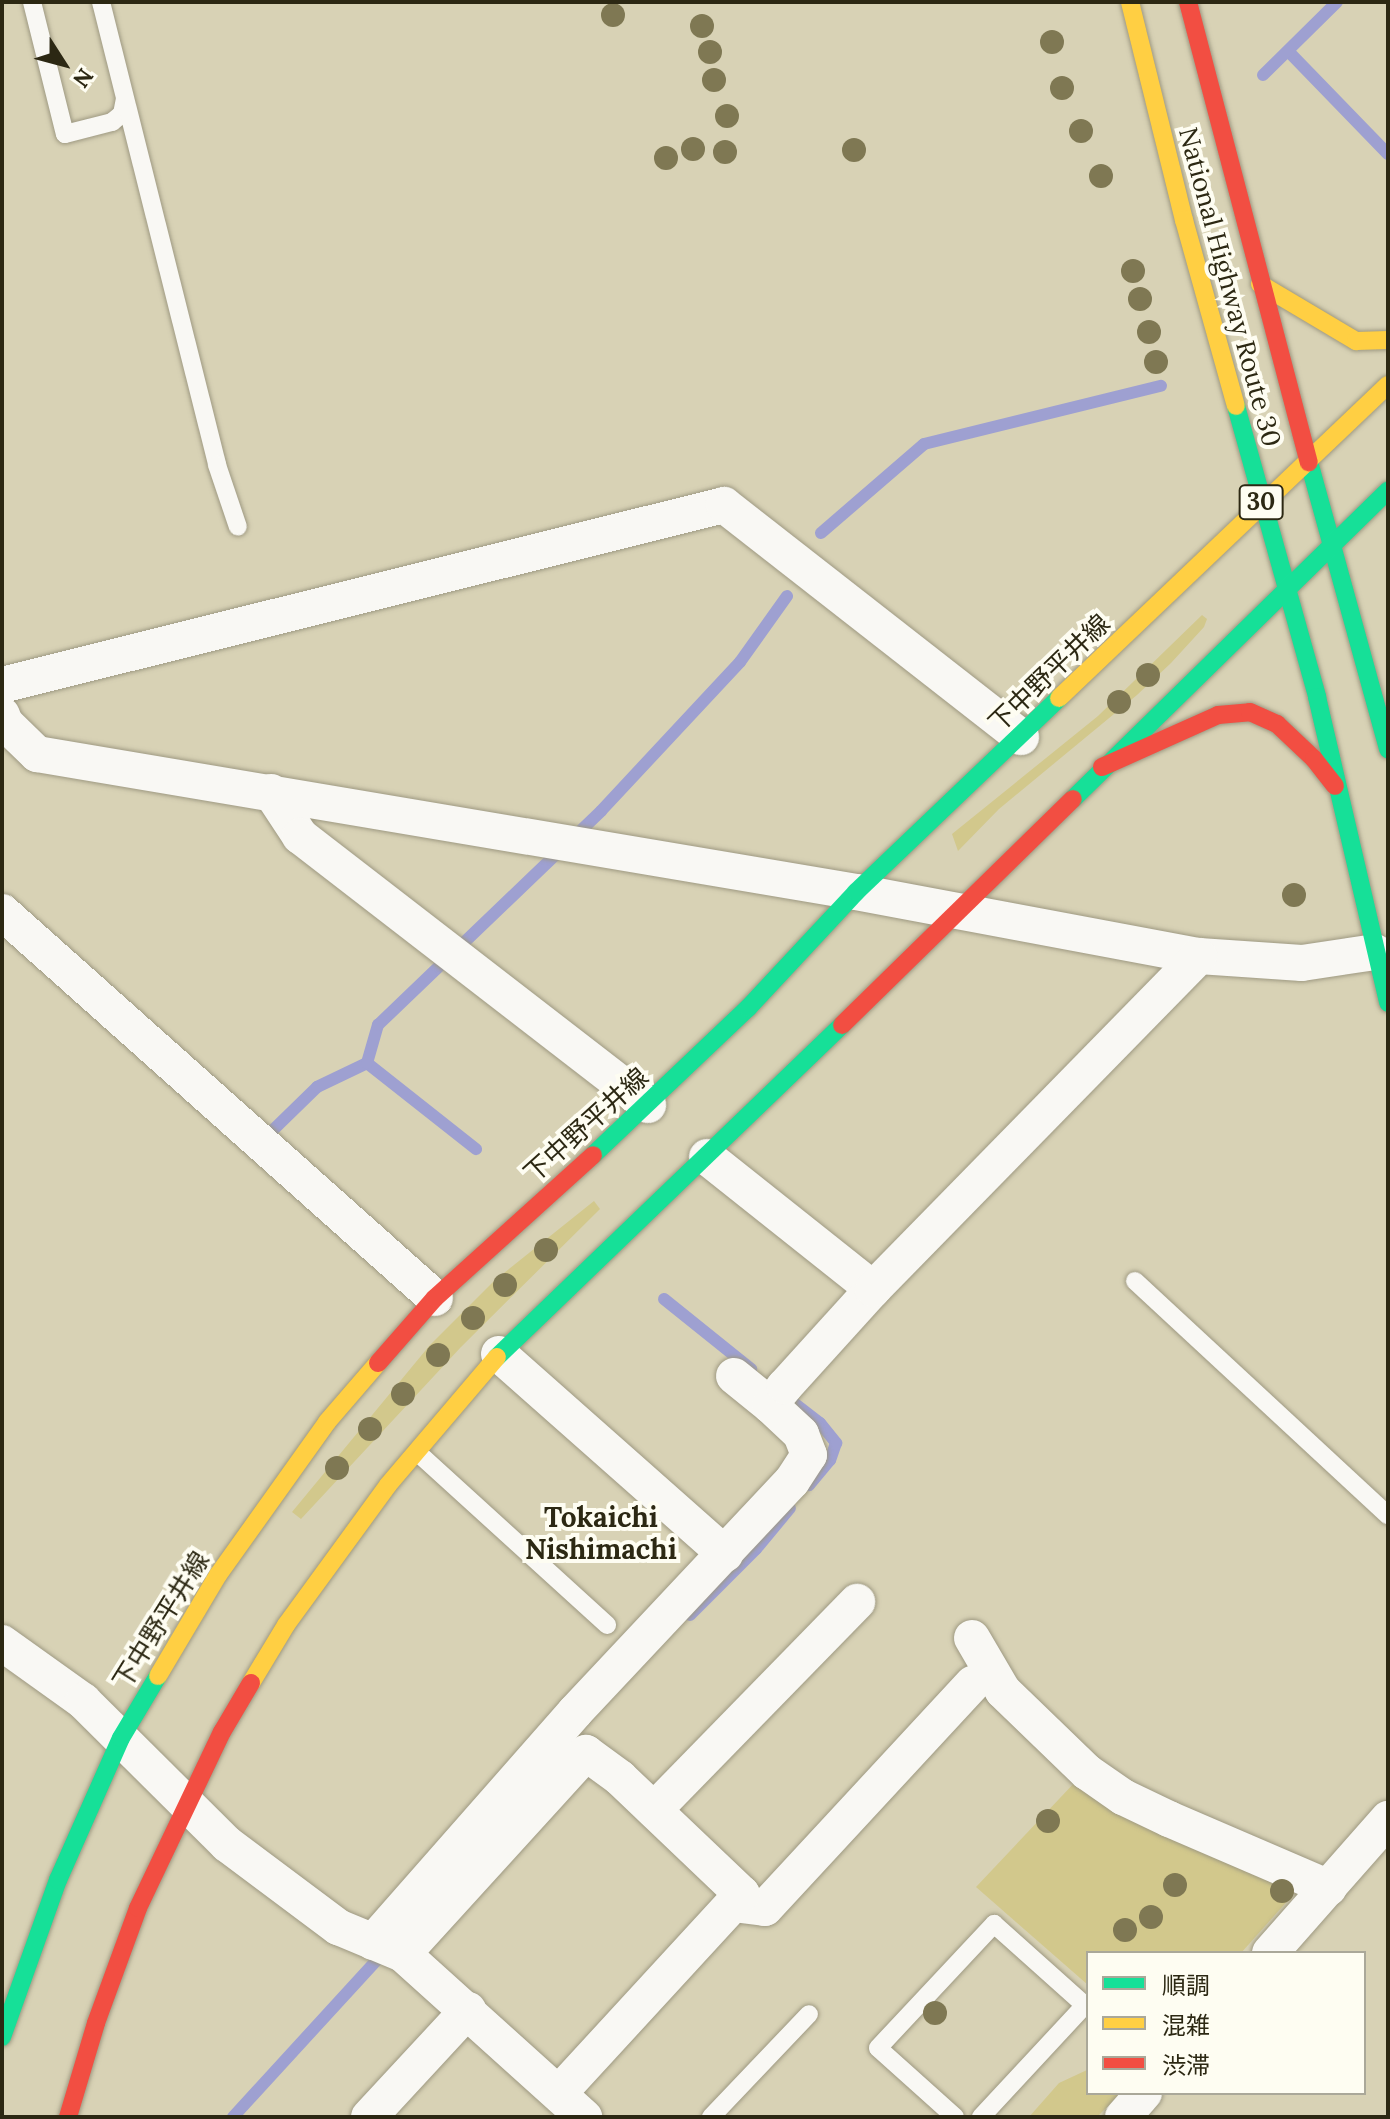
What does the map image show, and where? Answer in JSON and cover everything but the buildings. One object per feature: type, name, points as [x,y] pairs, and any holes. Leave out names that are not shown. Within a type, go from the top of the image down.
[{"type":"main road","name":"National Highway Route 30","points":[[1130,2],[1339,791],[1388,1003]]},
{"type":"main road","name":"National Highway Route 30","points":[[1188,2],[1260,284],[1388,749]]},
{"type":"main road","points":[[1260,284],[1356,341],[1388,340]]},
{"type":"main road","name":"下中野平井線","points":[[2,2037],[58,1880],[121,1738],[218,1575],[327,1422],[435,1298],[648,1105],[748,1008],[856,892],[1388,385]]},
{"type":"main road","points":[[68,2117],[96,2023],[138,1908],[222,1732],[286,1625],[417,1452],[499,1354],[707,1157],[1388,490]]},
{"type":"main road","points":[[1102,767],[1218,715],[1250,712],[1277,724],[1314,759],[1339,791]]},
{"type":"street","points":[[2,685],[724,505],[1021,737]]},
{"type":"street","points":[[2,715],[5,723],[37,754],[856,892],[1199,956],[1302,963],[1375,952]]},
{"type":"street","points":[[271,792],[300,836],[648,1105]]},
{"type":"street","points":[[2,912],[435,1298]]},
{"type":"street","points":[[778,1396],[873,1289],[1199,956]]},
{"type":"street","points":[[707,1157],[873,1289]]},
{"type":"street","points":[[499,1354],[725,1554]]},
{"type":"street","points":[[389,1948],[575,1712],[792,1481],[809,1455],[801,1434],[778,1396],[734,1376]]},
{"type":"street","points":[[654,1810],[857,1602]]},
{"type":"street","points":[[972,1638],[1003,1691],[1087,1772],[1123,1797],[1329,1888]]},
{"type":"street","points":[[2,1643],[83,1701],[227,1844],[338,1927],[389,1948],[468,2010],[571,2105],[742,1894],[620,1778],[586,1753],[389,1948]]},
{"type":"street","points":[[733,1904],[765,1908],[973,1683]]},
{"type":"street","points":[[1272,1951],[1388,1819]]},
{"type":"street","points":[[369,2117],[468,2010]]},
{"type":"street","points":[[1123,2117],[1142,2095]]},
{"type":"lane","points":[[32,2],[65,134],[112,122],[122,114],[125,99]]},
{"type":"lane","points":[[101,2],[217,465],[238,527]]},
{"type":"lane","points":[[1135,1281],[1388,1515]]},
{"type":"lane","points":[[417,1452],[607,1625]]},
{"type":"lane","points":[[955,2117],[878,2048],[994,1924],[1086,2006],[981,2117]]},
{"type":"lane","points":[[711,2117],[809,2014]]},
{"type":"shaded area","points":[[1202,615],[1207,619],[1204,627],[1171,663],[999,809],[958,851],[952,834],[1098,716]]},
{"type":"shaded area","points":[[594,1201],[600,1209],[461,1347],[301,1519],[292,1512],[430,1345],[494,1281]]},
{"type":"shaded area","points":[[1077,1780],[1298,1889],[1243,1951],[1086,1951],[1086,1983],[976,1887]]},
{"type":"shaded area","points":[[1086,2070],[1086,2095],[1119,2095],[1097,2117],[1029,2117],[1059,2083]]},
{"type":"waterway","points":[[1263,75],[1337,2]]},
{"type":"waterway","points":[[1289,52],[1388,154]]},
{"type":"waterway","points":[[821,533],[924,444],[1161,386]]},
{"type":"waterway","points":[[273,1130],[317,1087],[367,1063],[378,1025],[601,811],[740,662],[787,596]]},
{"type":"waterway","points":[[367,1063],[476,1149]]},
{"type":"waterway","points":[[664,1299],[751,1369]]},
{"type":"waterway","points":[[781,1393],[820,1423],[836,1443],[830,1460],[809,1485]]},
{"type":"waterway","points":[[690,1615],[756,1549],[790,1508]]},
{"type":"waterway","points":[[233,2117],[385,1951]]},
{"type":"traffic: fast","points":[[1236,406],[1317,697],[1388,1003]]},
{"type":"traffic: fast","points":[[1309,462],[1388,749]]},
{"type":"traffic: fast","points":[[1073,799],[1388,490]]},
{"type":"traffic: fast","points":[[593,1155],[748,1008],[856,892],[1059,698]]},
{"type":"traffic: fast","points":[[497,1357],[842,1025]]},
{"type":"traffic: fast","points":[[2,2037],[58,1880],[121,1738],[158,1676]]},
{"type":"traffic: slow","points":[[1130,2],[1184,220],[1236,406]]},
{"type":"traffic: slow","points":[[1260,284],[1356,341],[1388,340]]},
{"type":"traffic: slow","points":[[1059,698],[1388,385]]},
{"type":"traffic: slow","points":[[251,1683],[286,1625],[388,1485],[497,1357]]},
{"type":"traffic: slow","points":[[158,1676],[218,1575],[327,1422],[378,1363]]},
{"type":"traffic: jam","points":[[1188,2],[1309,462]]},
{"type":"traffic: jam","points":[[1102,767],[1218,715],[1250,712],[1277,724],[1314,759],[1335,786]]},
{"type":"traffic: jam","points":[[842,1025],[1073,799]]},
{"type":"traffic: jam","points":[[378,1363],[435,1298],[593,1155]]},
{"type":"traffic: jam","points":[[68,2117],[96,2023],[138,1908],[222,1732],[251,1683]]},
{"type":"district","name":"Tokaichi Nishimachi","points":[[601,1533]]}]
